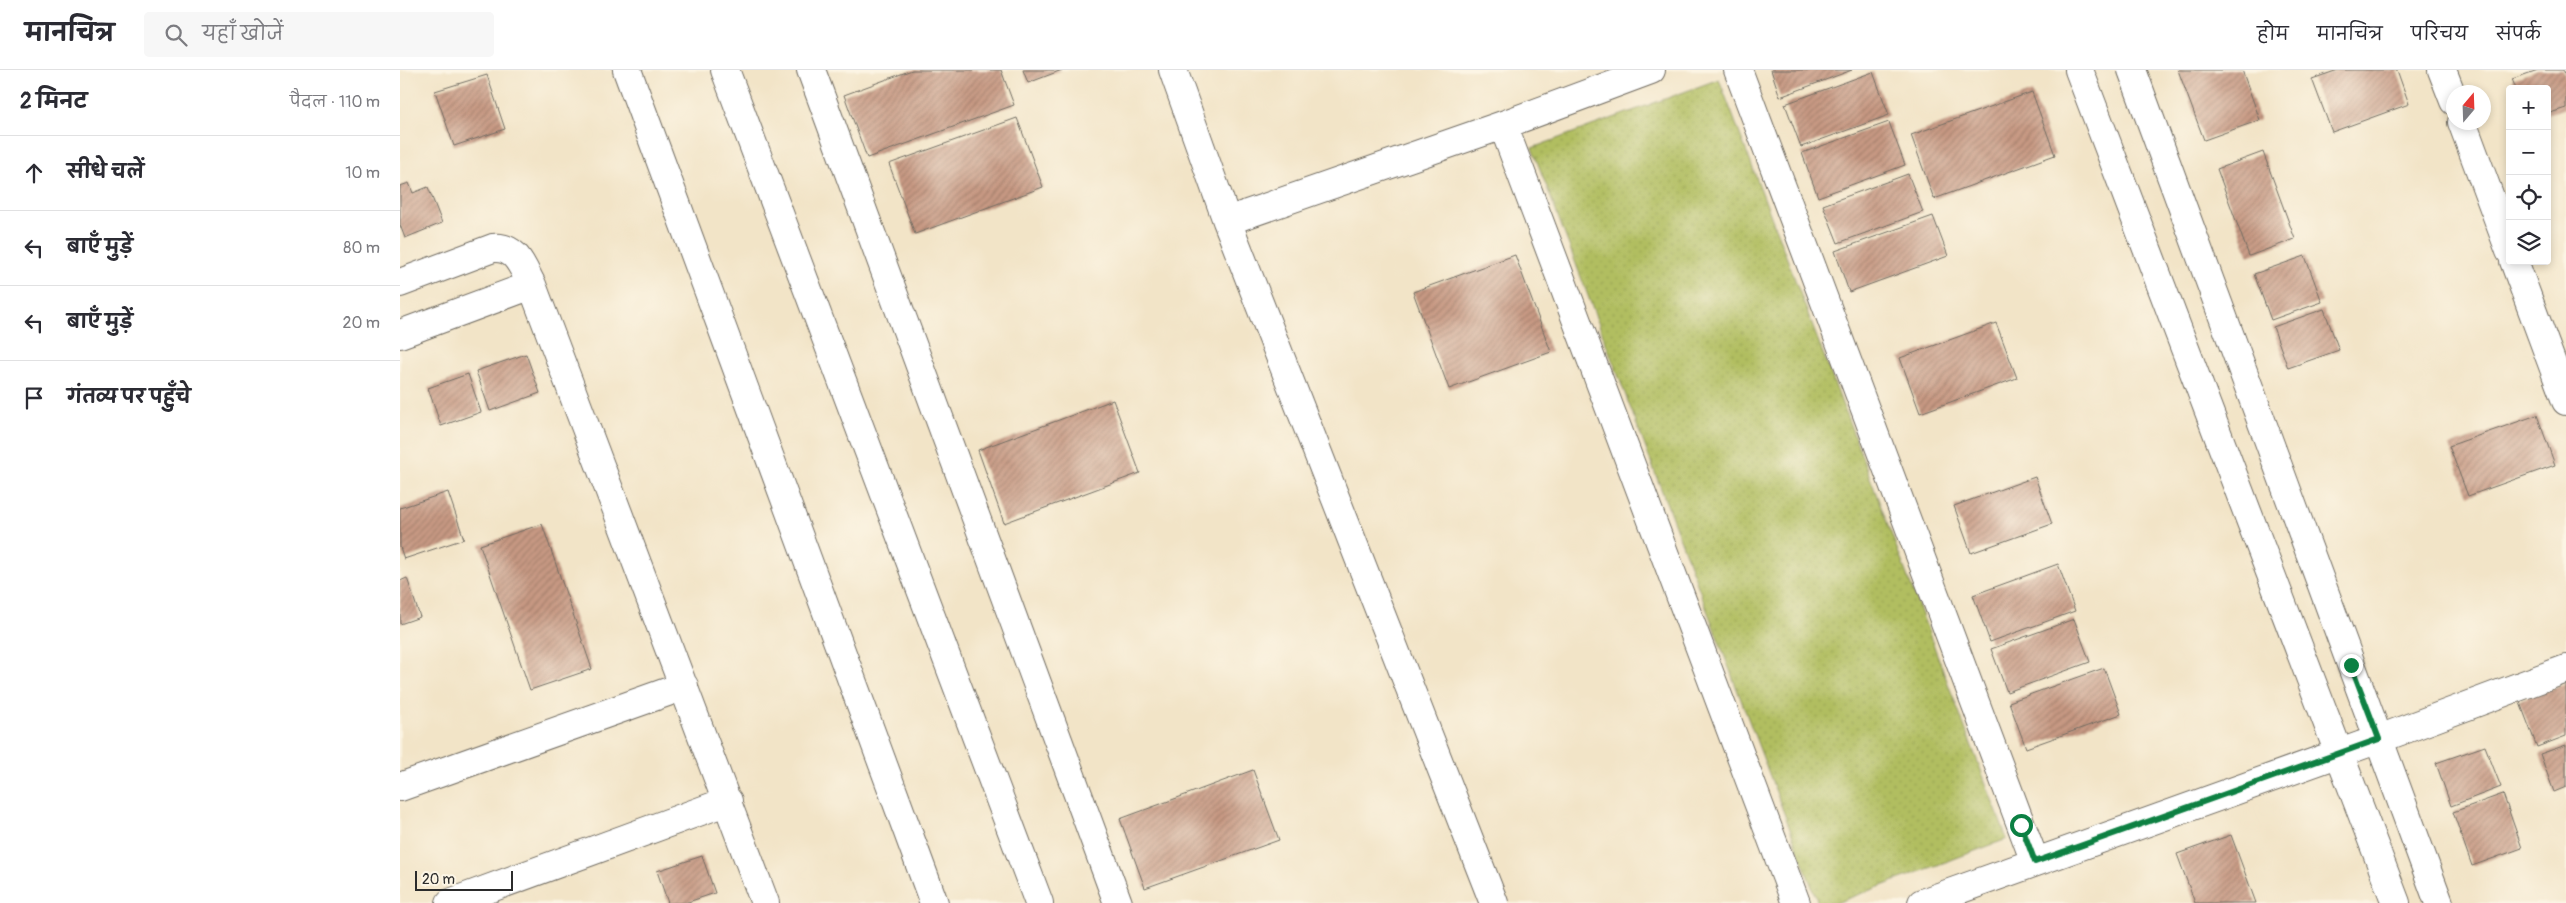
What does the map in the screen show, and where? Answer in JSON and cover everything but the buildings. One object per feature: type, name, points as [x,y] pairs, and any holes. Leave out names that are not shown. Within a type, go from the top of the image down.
[{"type":"street","points":[[627,70],[934,903]]},
{"type":"street","points":[[725,70],[1039,903]]},
{"type":"street","points":[[811,70],[1118,903]]},
{"type":"street","points":[[1173,70],[1227,221],[1494,903]]},
{"type":"street","points":[[1227,221],[1504,125],[1651,70]]},
{"type":"street","points":[[1738,70],[2035,862]]},
{"type":"street","points":[[2079,70],[2396,903]]},
{"type":"street","points":[[2132,70],[2439,903]]},
{"type":"street","points":[[2449,72],[2451,85]]},
{"type":"street","points":[[1504,125],[1796,903]]},
{"type":"street","points":[[2465,130],[2506,240]]},
{"type":"street","points":[[400,283],[493,248],[502,247],[516,255],[532,285],[728,800],[765,903]]},
{"type":"street","points":[[2515,265],[2566,401]]},
{"type":"street","points":[[400,334],[532,285]]},
{"type":"street","points":[[1922,903],[2379,739],[2566,669]]},
{"type":"street","points":[[400,787],[684,686]]},
{"type":"street","points":[[450,903],[728,800]]},
{"type":"green space","points":[[1719,79],[2007,839],[1836,903],[1818,903],[1532,148]]},
{"type":"route","points":[[2021,825],[2035,862],[2379,739],[2351,665]]}]
